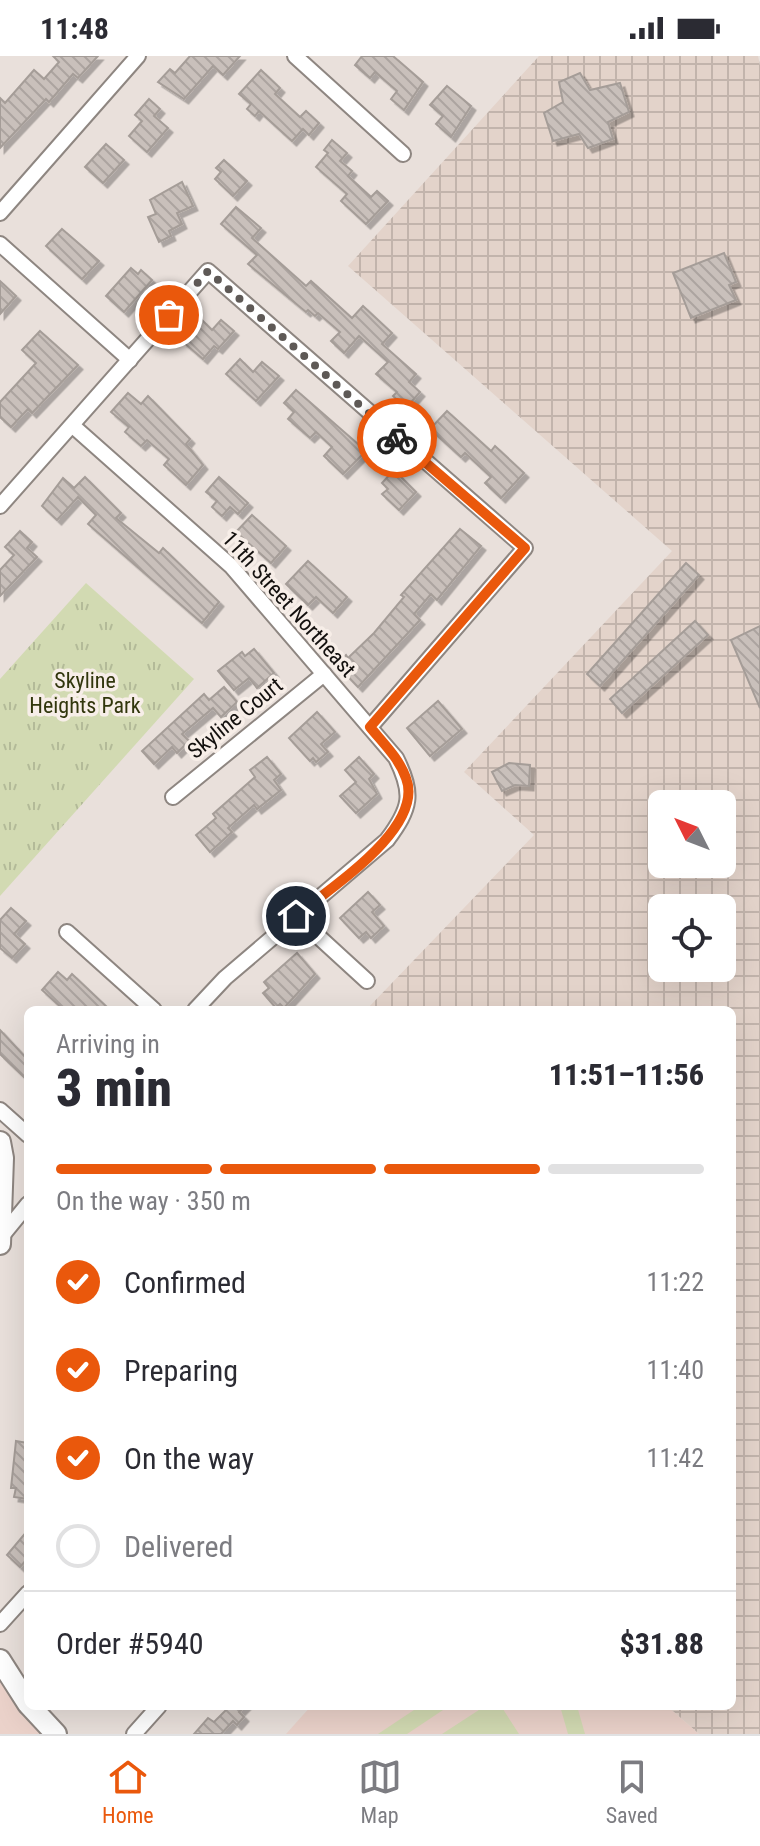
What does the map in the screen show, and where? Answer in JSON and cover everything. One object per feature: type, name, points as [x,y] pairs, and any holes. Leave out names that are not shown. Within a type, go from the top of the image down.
[{"type":"street","points":[[0,213],[138,56]]},
{"type":"street","points":[[295,56],[403,154]]},
{"type":"street","points":[[0,244],[130,360]]},
{"type":"street","points":[[0,506],[208,271],[525,548],[370,727]]},
{"type":"street","name":"11th Street Northeast","points":[[73,426],[231,566],[396,758],[407,780],[405,816],[387,840],[296,916]]},
{"type":"street","name":"Skyline Court","points":[[173,797],[324,674]]},
{"type":"street","points":[[199,1006],[225,978],[296,916],[367,981]]},
{"type":"street","points":[[67,932],[150,1006]]},
{"type":"street","points":[[0,1110],[24,1131]]},
{"type":"street","points":[[0,1142],[3,1158],[0,1244]]},
{"type":"street","points":[[1,1237],[24,1209]]},
{"type":"street","points":[[0,1624],[24,1597]]},
{"type":"street","points":[[0,1660],[24,1697]]},
{"type":"street","points":[[34,1710],[56,1734]]},
{"type":"street","points":[[134,1734],[155,1710]]},
{"type":"shaded area","points":[[539,56],[758,56],[760,1734],[699,1734],[672,1710],[736,1710],[736,1006],[370,1006],[534,835],[464,772],[672,551],[348,266]]},
{"type":"shaded area","points":[[0,1659],[24,1691],[24,1710],[38,1710],[56,1734],[0,1734]]},
{"type":"shaded area","points":[[307,1710],[672,1710],[699,1734],[286,1734]]},
{"type":"green space","name":"Skyline Heights Park","points":[[86,583],[194,679],[0,896],[0,679]]},
{"type":"green space","points":[[414,1710],[443,1710],[407,1734],[378,1734]]},
{"type":"green space","points":[[479,1710],[504,1710],[519,1734],[442,1734]]},
{"type":"green space","points":[[561,1710],[578,1710],[585,1734],[568,1734]]},
{"type":"building","points":[[53,56],[98,56],[78,78],[73,74],[49,102],[46,99],[0,148],[0,98],[5,103],[34,70],[44,79],[59,62]]},
{"type":"building","points":[[190,56],[240,56],[223,75],[213,66],[184,99],[158,82],[170,69],[175,73]]},
{"type":"building","points":[[362,56],[393,56],[423,82],[404,110],[391,99],[397,91],[375,72],[370,78],[355,65]]},
{"type":"building","points":[[261,70],[280,88],[275,94],[300,117],[306,111],[319,123],[309,135],[303,129],[292,141],[259,111],[255,116],[247,109],[251,104],[239,94]]},
{"type":"building","points":[[580,73],[590,90],[620,83],[629,112],[608,122],[613,139],[588,148],[579,134],[553,141],[544,113],[563,102],[559,82]]},
{"type":"building","points":[[447,86],[471,106],[451,137],[436,124],[443,116],[430,105]]},
{"type":"building","points":[[149,99],[160,109],[154,116],[168,128],[147,152],[129,136],[142,121],[135,115]]},
{"type":"building","points":[[332,140],[347,153],[340,161],[352,171],[348,176],[371,197],[377,191],[388,201],[366,224],[341,201],[347,194],[316,167],[328,153],[324,150]]},
{"type":"building","points":[[106,144],[124,160],[103,183],[85,167]]},
{"type":"building","points":[[224,160],[247,181],[233,196],[215,179],[221,172],[216,168]]},
{"type":"building","points":[[182,182],[193,206],[177,213],[182,224],[169,231],[171,236],[159,242],[148,217],[156,214],[150,200]]},
{"type":"building","points":[[236,207],[261,228],[252,238],[306,286],[311,281],[352,318],[363,306],[392,333],[382,344],[416,374],[409,382],[420,392],[406,408],[393,396],[397,392],[376,374],[388,362],[359,336],[344,353],[331,341],[340,332],[318,313],[315,316],[308,310],[306,312],[248,264],[257,255],[221,224]]},
{"type":"building","points":[[62,229],[99,261],[82,279],[46,246]]},
{"type":"building","points":[[724,253],[736,282],[729,285],[736,300],[691,318],[673,273]]},
{"type":"building","points":[[131,268],[138,274],[141,270],[152,280],[124,312],[106,296]]},
{"type":"building","points":[[0,281],[16,296],[0,314]]},
{"type":"building","points":[[202,320],[212,330],[221,320],[234,331],[218,349],[214,346],[203,359],[183,342]]},
{"type":"building","points":[[40,331],[78,365],[32,413],[28,409],[11,427],[0,417],[0,402],[36,363],[22,350]]},
{"type":"building","points":[[240,359],[253,372],[262,362],[279,376],[256,401],[226,374]]},
{"type":"building","points":[[296,390],[366,451],[343,474],[324,456],[332,447],[316,432],[310,438],[288,419],[294,412],[284,403]]},
{"type":"building","points":[[128,393],[141,404],[148,396],[190,439],[186,444],[203,465],[186,485],[164,465],[169,459],[147,440],[141,446],[125,432],[129,427],[111,412]]},
{"type":"building","points":[[447,411],[491,451],[495,446],[524,473],[501,498],[485,483],[491,477],[465,453],[461,457],[430,429]]},
{"type":"building","points":[[394,470],[416,492],[399,510],[382,494],[388,489],[382,483]]},
{"type":"building","points":[[85,477],[121,513],[116,518],[159,553],[163,548],[219,602],[202,623],[88,524],[96,515],[78,497],[57,520],[42,506],[63,478],[74,488]]},
{"type":"building","points":[[219,477],[248,503],[238,514],[230,507],[222,516],[212,507],[217,501],[206,492]]},
{"type":"building","points":[[252,515],[286,546],[271,563],[236,532]]},
{"type":"building","points":[[460,529],[481,546],[437,600],[431,594],[414,614],[420,620],[358,687],[336,664],[346,655],[348,658],[374,633],[404,597],[401,595]]},
{"type":"building","points":[[20,531],[32,542],[27,548],[37,557],[0,596],[0,570],[14,555],[5,547]]},
{"type":"building","points":[[308,561],[347,597],[333,613],[316,597],[308,605],[286,584]]},
{"type":"building","points":[[686,563],[699,575],[600,686],[587,674]]},
{"type":"building","points":[[695,621],[708,635],[622,713],[610,699]]},
{"type":"building","points":[[760,626],[760,708],[731,640]]},
{"type":"building","points":[[254,649],[274,673],[257,688],[249,678],[234,690],[218,671],[242,652],[245,656]]},
{"type":"building","points":[[224,687],[237,702],[221,717],[213,708],[182,734],[189,741],[177,753],[172,747],[154,764],[142,751],[204,694],[209,700]]},
{"type":"building","points":[[438,701],[462,729],[430,756],[407,728]]},
{"type":"building","points":[[317,712],[335,732],[321,744],[328,752],[316,762],[313,758],[310,761],[289,738]]},
{"type":"building","points":[[267,757],[281,774],[274,780],[281,790],[257,809],[254,805],[228,828],[232,832],[210,852],[196,835],[216,818],[213,814],[255,777],[250,770]]},
{"type":"building","points":[[359,757],[374,774],[369,779],[377,794],[356,813],[340,796],[356,782],[345,770]]},
{"type":"building","points":[[509,763],[530,765],[529,786],[515,785],[502,791],[492,772]]},
{"type":"building","points":[[368,892],[380,905],[372,912],[384,926],[371,938],[366,932],[359,938],[340,918]]},
{"type":"building","points":[[11,908],[26,921],[14,934],[25,944],[12,958],[0,948],[0,920]]},
{"type":"building","points":[[297,953],[315,974],[286,1006],[274,1006],[263,993],[269,988],[264,982]]},
{"type":"building","points":[[58,972],[67,980],[72,974],[106,1006],[60,1006],[42,990]]},
{"type":"building","points":[[0,1030],[24,1056],[24,1077],[0,1054]]},
{"type":"building","points":[[16,1441],[24,1442],[24,1498],[14,1497],[16,1488],[11,1488]]},
{"type":"building","points":[[24,1535],[24,1562],[20,1567],[7,1555]]},
{"type":"building","points":[[226,1710],[241,1710],[239,1712],[244,1717],[237,1725],[233,1721],[221,1734],[194,1734],[208,1718],[214,1722]]},
{"type":"way so far","points":[[169,315],[208,271],[397,438]]},
{"type":"route","points":[[296,916],[387,840],[405,816],[407,780],[396,758],[370,727],[525,548],[397,438]]}]
